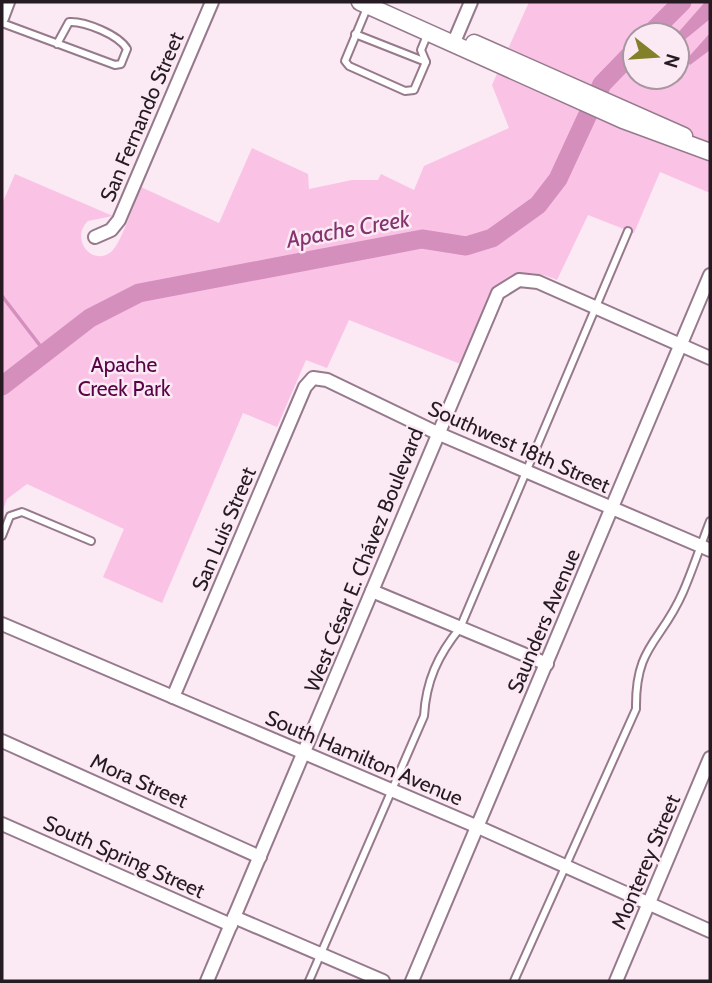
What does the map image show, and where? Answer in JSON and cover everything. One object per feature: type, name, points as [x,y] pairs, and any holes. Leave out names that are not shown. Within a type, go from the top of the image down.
[{"type":"street","points":[[2,20],[8,2]]},
{"type":"street","name":"San Fernando Street","points":[[95,237],[111,230],[119,220],[212,2]]},
{"type":"street","points":[[454,42],[471,2]]},
{"type":"street","points":[[364,4],[454,42],[467,52],[555,84],[710,151]]},
{"type":"street","name":"Saunders Avenue","points":[[412,981],[710,275]]},
{"type":"street","name":"West César E. Chávez Boulevard","points":[[207,981],[498,293],[519,280],[538,282],[596,308]]},
{"type":"street","points":[[596,308],[710,358]]},
{"type":"street","name":"Southwest 18th Street","points":[[313,378],[327,380],[438,433],[705,548]]},
{"type":"street","name":"San Luis Street","points":[[173,697],[305,387],[313,378]]},
{"type":"street","points":[[372,591],[547,664]]},
{"type":"street","name":"South Hamilton Avenue","points":[[2,624],[478,827],[710,931]]},
{"type":"street","name":"Mora Street","points":[[2,741],[260,857]]},
{"type":"street","name":"Monterey Street","points":[[616,981],[709,763]]},
{"type":"street","name":"South Spring Street","points":[[2,824],[383,981]]},
{"type":"lane","points":[[364,4],[345,61],[349,66],[405,91],[414,90],[426,62],[421,50],[429,32]]},
{"type":"lane","points":[[2,20],[57,44],[115,65],[121,64],[127,49],[122,41],[77,22],[69,22],[57,44]]},
{"type":"lane","points":[[355,34],[426,62]]},
{"type":"lane","points":[[309,981],[424,716],[425,691],[433,672],[443,650],[460,628],[628,231]]},
{"type":"lane","points":[[2,536],[10,516],[23,512],[91,541]]},
{"type":"lane","points":[[514,981],[636,709],[636,679],[645,651],[682,593],[705,548],[710,521]]},
{"type":"green space","name":"Apache Creek Park","points":[[529,2],[710,2],[710,193],[660,172],[634,233],[588,215],[557,280],[535,274],[518,275],[504,282],[493,294],[463,365],[349,320],[327,368],[306,360],[277,427],[243,413],[162,603],[103,577],[124,529],[27,484],[7,499],[2,512],[2,204],[15,174],[113,216],[88,221],[81,235],[85,248],[90,253],[104,256],[111,252],[119,240],[141,187],[219,223],[252,148],[308,174],[309,189],[352,180],[378,180],[381,174],[414,190],[424,166],[509,128],[492,85]]},
{"type":"shaded area","points":[[672,2],[692,2],[670,21],[657,21]]},
{"type":"shaded area","points":[[705,2],[710,2],[710,19],[691,35],[691,21],[688,21]]},
{"type":"shaded area","points":[[710,33],[710,50],[691,64],[691,54]]},
{"type":"waterway","name":"Apache Creek","points":[[663,21],[682,2]]},
{"type":"waterway","name":"Apache Creek","points":[[2,386],[90,318],[139,293],[422,239],[466,246],[492,238],[538,205],[558,179],[602,84],[621,64]]},
{"type":"waterway","points":[[2,296],[45,352]]}]
